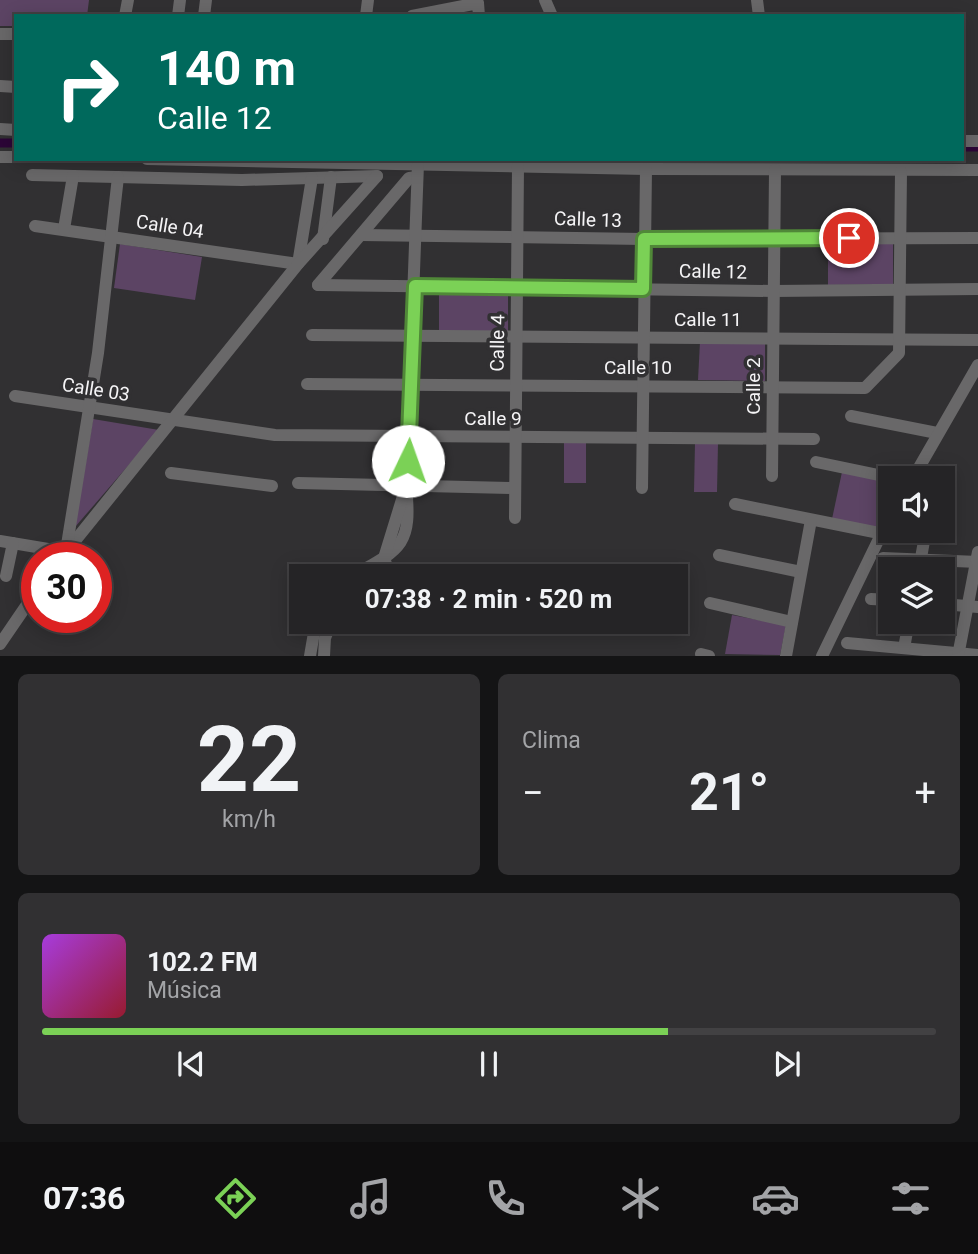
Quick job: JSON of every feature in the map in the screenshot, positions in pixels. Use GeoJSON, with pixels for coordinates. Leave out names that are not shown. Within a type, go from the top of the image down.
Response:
{"type":"FeatureCollection","features":[{"type":"Feature","properties":{"kind":"street"},"geometry":{"type":"LineString","coordinates":[[422,14],[478,3],[479,14]]}},
{"type":"Feature","properties":{"kind":"street"},"geometry":{"type":"LineString","coordinates":[[193,161],[417,171],[518,166],[901,172],[978,170]]}},
{"type":"Feature","properties":{"kind":"street","name":"Calle 4"},"geometry":{"type":"LineString","coordinates":[[515,518],[518,166]]}},
{"type":"Feature","properties":{"kind":"street"},"geometry":{"type":"LineString","coordinates":[[642,488],[646,169]]}},
{"type":"Feature","properties":{"kind":"street","name":"Calle 2"},"geometry":{"type":"LineString","coordinates":[[772,476],[775,170]]}},
{"type":"Feature","properties":{"kind":"street"},"geometry":{"type":"LineString","coordinates":[[361,235],[417,171]]}},
{"type":"Feature","properties":{"kind":"street"},"geometry":{"type":"LineString","coordinates":[[386,564],[384,558],[406,486],[417,171]]}},
{"type":"Feature","properties":{"kind":"street"},"geometry":{"type":"LineString","coordinates":[[899,339],[901,172]]}},
{"type":"Feature","properties":{"kind":"street"},"geometry":{"type":"LineString","coordinates":[[32,175],[312,178],[377,176],[298,264],[74,542]]}},
{"type":"Feature","properties":{"kind":"street"},"geometry":{"type":"LineString","coordinates":[[64,229],[73,176]]}},
{"type":"Feature","properties":{"kind":"street"},"geometry":{"type":"LineString","coordinates":[[66,542],[90,407],[118,177]]}},
{"type":"Feature","properties":{"kind":"street"},"geometry":{"type":"LineString","coordinates":[[323,239],[331,177]]}},
{"type":"Feature","properties":{"kind":"street"},"geometry":{"type":"LineString","coordinates":[[298,264],[312,178]]}},
{"type":"Feature","properties":{"kind":"street","name":"Calle 04"},"geometry":{"type":"LineString","coordinates":[[35,226],[298,264]]}},
{"type":"Feature","properties":{"kind":"street","name":"Calle 13"},"geometry":{"type":"LineString","coordinates":[[361,235],[644,239],[978,238]]}},
{"type":"Feature","properties":{"kind":"street","name":"Calle 12"},"geometry":{"type":"LineString","coordinates":[[361,235],[318,285],[773,291],[978,289]]}},
{"type":"Feature","properties":{"kind":"street","name":"Calle 11"},"geometry":{"type":"LineString","coordinates":[[312,335],[978,340]]}},
{"type":"Feature","properties":{"kind":"street","name":"Calle 10"},"geometry":{"type":"LineString","coordinates":[[307,384],[864,388],[899,353],[899,339]]}},
{"type":"Feature","properties":{"kind":"street"},"geometry":{"type":"LineString","coordinates":[[919,466],[978,365]]}},
{"type":"Feature","properties":{"kind":"street","name":"Calle 03"},"geometry":{"type":"LineString","coordinates":[[15,396],[172,421]]}},
{"type":"Feature","properties":{"kind":"street"},"geometry":{"type":"LineString","coordinates":[[851,416],[937,433]]}},
{"type":"Feature","properties":{"kind":"street","name":"Calle 9"},"geometry":{"type":"LineString","coordinates":[[172,421],[275,435],[814,439]]}},
{"type":"Feature","properties":{"kind":"street"},"geometry":{"type":"LineString","coordinates":[[816,462],[878,475]]}},
{"type":"Feature","properties":{"kind":"street"},"geometry":{"type":"LineString","coordinates":[[171,473],[272,486]]}},
{"type":"Feature","properties":{"kind":"street"},"geometry":{"type":"LineString","coordinates":[[298,482],[515,488]]}},
{"type":"Feature","properties":{"kind":"street"},"geometry":{"type":"LineString","coordinates":[[735,504],[878,533]]}},
{"type":"Feature","properties":{"kind":"street"},"geometry":{"type":"LineString","coordinates":[[786,656],[811,520]]}},
{"type":"Feature","properties":{"kind":"street"},"geometry":{"type":"LineString","coordinates":[[822,656],[878,535]]}},
{"type":"Feature","properties":{"kind":"street"},"geometry":{"type":"LineString","coordinates":[[6,542],[6,576]]}},
{"type":"Feature","properties":{"kind":"street"},"geometry":{"type":"LineString","coordinates":[[719,555],[801,572]]}},
{"type":"Feature","properties":{"kind":"street"},"geometry":{"type":"LineString","coordinates":[[373,564],[384,558]]}},
{"type":"Feature","properties":{"kind":"street"},"geometry":{"type":"LineString","coordinates":[[955,561],[977,559],[973,606],[959,654]]}},
{"type":"Feature","properties":{"kind":"street"},"geometry":{"type":"LineString","coordinates":[[871,598],[878,599]]}},
{"type":"Feature","properties":{"kind":"street"},"geometry":{"type":"LineString","coordinates":[[710,603],[792,622]]}},
{"type":"Feature","properties":{"kind":"street"},"geometry":{"type":"LineString","coordinates":[[955,605],[973,606]]}},
{"type":"Feature","properties":{"kind":"street"},"geometry":{"type":"LineString","coordinates":[[0,643],[21,613]]}},
{"type":"Feature","properties":{"kind":"street"},"geometry":{"type":"LineString","coordinates":[[310,656],[314,634]]}},
{"type":"Feature","properties":{"kind":"street"},"geometry":{"type":"LineString","coordinates":[[324,656],[329,634]]}},
{"type":"Feature","properties":{"kind":"street"},"geometry":{"type":"LineString","coordinates":[[904,648],[907,634]]}},
{"type":"Feature","properties":{"kind":"street"},"geometry":{"type":"LineString","coordinates":[[847,643],[978,655]]}},
{"type":"Feature","properties":{"kind":"shaded area"},"geometry":{"type":"Polygon","coordinates":[[[0,0],[89,0],[87,14],[14,14],[14,26],[0,26],[0,0]]]}},
{"type":"Feature","properties":{"kind":"shaded area"},"geometry":{"type":"Polygon","coordinates":[[[893,242],[893,284],[828,285],[828,244],[893,242]]]}},
{"type":"Feature","properties":{"kind":"shaded area"},"geometry":{"type":"Polygon","coordinates":[[[120,244],[202,257],[195,300],[114,288],[120,244]]]}},
{"type":"Feature","properties":{"kind":"shaded area"},"geometry":{"type":"Polygon","coordinates":[[[439,290],[508,290],[508,331],[439,332],[439,290]]]}},
{"type":"Feature","properties":{"kind":"shaded area"},"geometry":{"type":"Polygon","coordinates":[[[700,342],[765,343],[765,381],[698,380],[700,342]]]}},
{"type":"Feature","properties":{"kind":"shaded area"},"geometry":{"type":"Polygon","coordinates":[[[93,419],[159,430],[75,527],[93,419]]]}},
{"type":"Feature","properties":{"kind":"shaded area"},"geometry":{"type":"Polygon","coordinates":[[[586,441],[586,483],[564,483],[564,442],[586,441]]]}},
{"type":"Feature","properties":{"kind":"shaded area"},"geometry":{"type":"Polygon","coordinates":[[[695,443],[718,443],[717,492],[694,492],[695,443]]]}},
{"type":"Feature","properties":{"kind":"shaded area"},"geometry":{"type":"Polygon","coordinates":[[[842,472],[878,479],[877,527],[832,519],[842,472]]]}},
{"type":"Feature","properties":{"kind":"shaded area"},"geometry":{"type":"Polygon","coordinates":[[[732,615],[786,625],[780,655],[725,654],[732,615]]]}},
{"type":"Feature","properties":{"kind":"waterway"},"geometry":{"type":"LineString","coordinates":[[0,143],[14,143]]}},
{"type":"Feature","properties":{"kind":"waterway"},"geometry":{"type":"LineString","coordinates":[[964,147],[978,147]]}},
{"type":"Feature","properties":{"kind":"route"},"geometry":{"type":"LineString","coordinates":[[408,461],[415,286],[643,289],[644,239],[849,238]]}}]}
